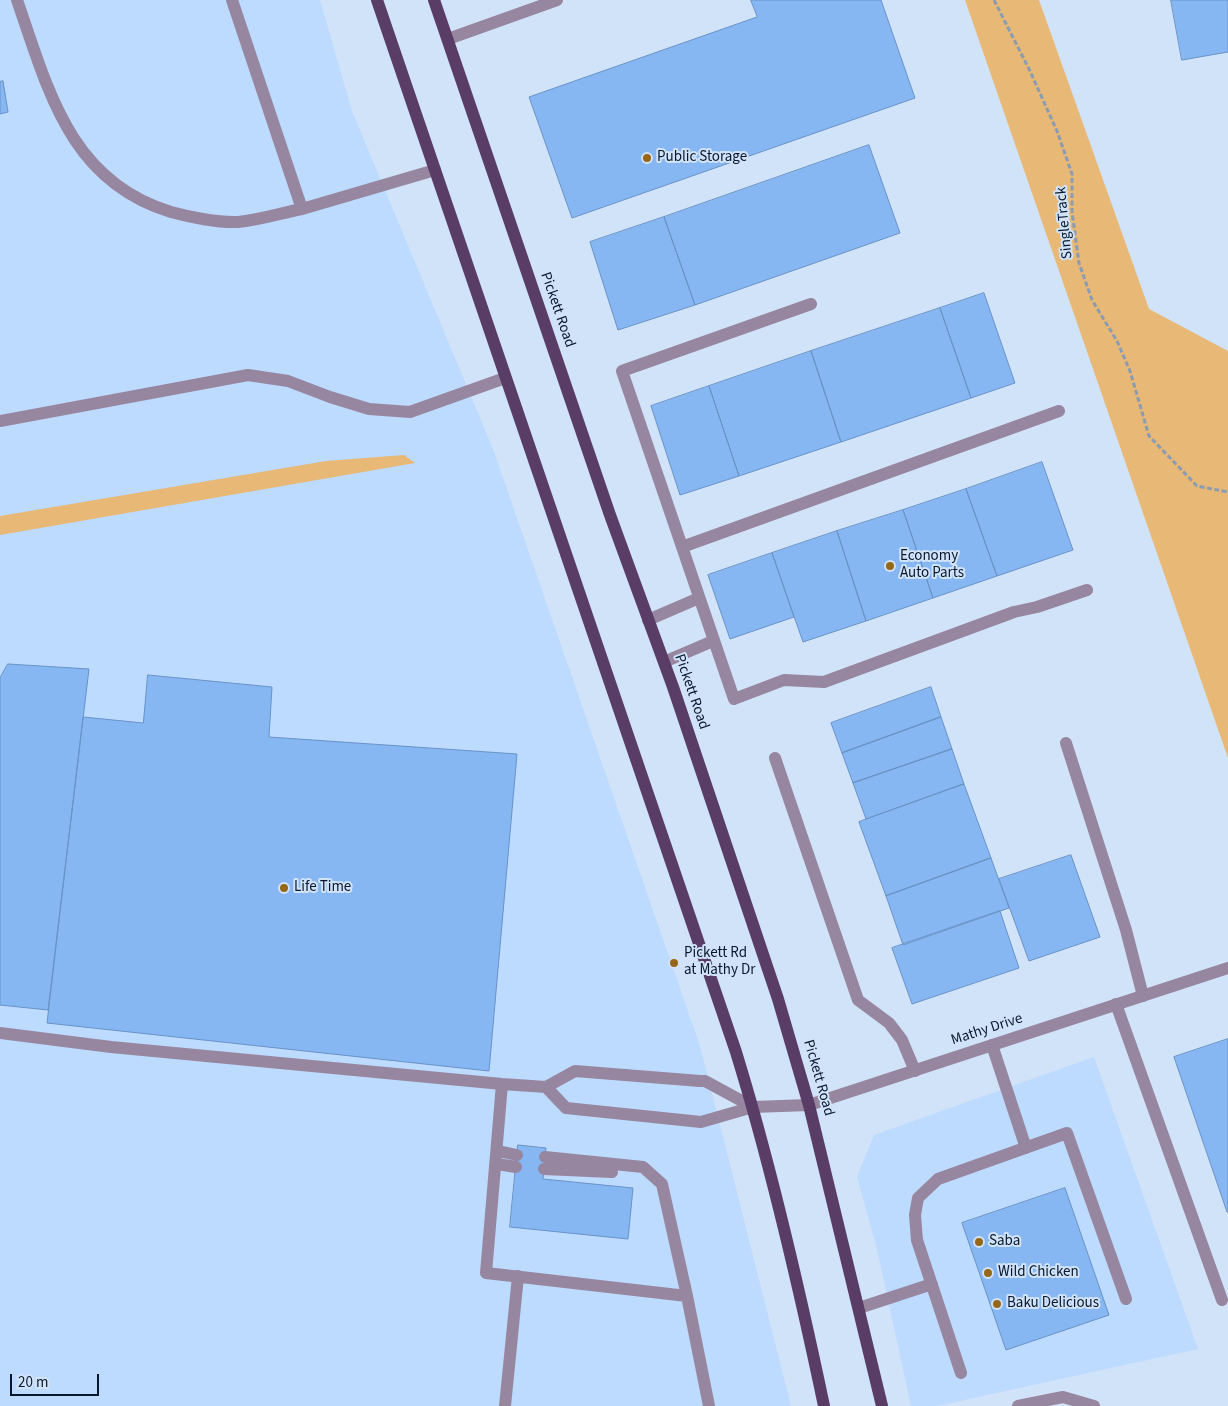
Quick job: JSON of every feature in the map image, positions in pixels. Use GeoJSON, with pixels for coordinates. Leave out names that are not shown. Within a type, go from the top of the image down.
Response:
{"type":"FeatureCollection","features":[{"type":"Feature","properties":{"kind":"main road"},"geometry":{"type":"LineString","coordinates":[[377,0],[736,1052],[753,1107],[801,1296],[824,1406]]}},
{"type":"Feature","properties":{"kind":"main road","name":"Pickett Road"},"geometry":{"type":"LineString","coordinates":[[434,0],[610,516],[664,662],[778,999],[809,1105],[882,1406]]}},
{"type":"Feature","properties":{"kind":"street"},"geometry":{"type":"LineString","coordinates":[[17,0],[45,81],[65,125],[79,148],[113,184],[156,207],[189,217],[237,222],[302,210],[434,170]]}},
{"type":"Feature","properties":{"kind":"street"},"geometry":{"type":"LineString","coordinates":[[232,0],[302,210]]}},
{"type":"Feature","properties":{"kind":"street"},"geometry":{"type":"LineString","coordinates":[[448,39],[557,0]]}},
{"type":"Feature","properties":{"kind":"street"},"geometry":{"type":"LineString","coordinates":[[811,304],[622,371],[734,699],[784,680],[824,682],[1014,612],[1037,607],[1087,590]]}},
{"type":"Feature","properties":{"kind":"street"},"geometry":{"type":"LineString","coordinates":[[0,420],[248,375],[288,381],[369,409],[410,412],[505,378]]}},
{"type":"Feature","properties":{"kind":"street"},"geometry":{"type":"LineString","coordinates":[[682,547],[1059,411]]}},
{"type":"Feature","properties":{"kind":"street"},"geometry":{"type":"LineString","coordinates":[[648,620],[699,598]]}},
{"type":"Feature","properties":{"kind":"street"},"geometry":{"type":"LineString","coordinates":[[664,662],[713,641]]}},
{"type":"Feature","properties":{"kind":"street"},"geometry":{"type":"LineString","coordinates":[[1066,743],[1126,930],[1143,996]]}},
{"type":"Feature","properties":{"kind":"street"},"geometry":{"type":"LineString","coordinates":[[775,758],[858,1000],[889,1023],[902,1040],[915,1071]]}},
{"type":"Feature","properties":{"kind":"street","name":"Mathy Drive"},"geometry":{"type":"LineString","coordinates":[[546,1087],[566,1108],[701,1122],[753,1107],[809,1105],[1228,968]]}},
{"type":"Feature","properties":{"kind":"street"},"geometry":{"type":"LineString","coordinates":[[1116,1004],[1222,1300]]}},
{"type":"Feature","properties":{"kind":"street"},"geometry":{"type":"LineString","coordinates":[[0,1033],[121,1048],[502,1084],[546,1087],[575,1071],[700,1081],[753,1107]]}},
{"type":"Feature","properties":{"kind":"street"},"geometry":{"type":"LineString","coordinates":[[992,1045],[1026,1148]]}},
{"type":"Feature","properties":{"kind":"street"},"geometry":{"type":"LineString","coordinates":[[502,1084],[486,1273],[687,1296]]}},
{"type":"Feature","properties":{"kind":"street"},"geometry":{"type":"LineString","coordinates":[[961,1373],[917,1240],[915,1215],[918,1198],[938,1179],[1068,1133],[1126,1299]]}},
{"type":"Feature","properties":{"kind":"street"},"geometry":{"type":"LineString","coordinates":[[497,1157],[517,1161]]}},
{"type":"Feature","properties":{"kind":"street"},"geometry":{"type":"LineString","coordinates":[[545,1163],[643,1167],[662,1184],[709,1406]]}},
{"type":"Feature","properties":{"kind":"street"},"geometry":{"type":"LineString","coordinates":[[506,1406],[518,1276]]}},
{"type":"Feature","properties":{"kind":"street"},"geometry":{"type":"LineString","coordinates":[[859,1308],[932,1284]]}},
{"type":"Feature","properties":{"kind":"street"},"geometry":{"type":"LineString","coordinates":[[1018,1406],[1063,1397],[1094,1406]]}},
{"type":"Feature","properties":{"kind":"path","name":"SingleTrack"},"geometry":{"type":"LineString","coordinates":[[994,0],[1029,69],[1057,131],[1072,174],[1072,212],[1079,264],[1092,300],[1117,341],[1130,371],[1149,436],[1197,486],[1228,492]]}},
{"type":"Feature","properties":{"kind":"shaded area"},"geometry":{"type":"Polygon","coordinates":[[[0,0],[320,0],[352,111],[493,449],[700,1046],[791,1406],[0,1406],[0,0]]]}},
{"type":"Feature","properties":{"kind":"shaded area"},"geometry":{"type":"Polygon","coordinates":[[[965,0],[1039,0],[1149,309],[1228,351],[1228,758],[965,0]]]}},
{"type":"Feature","properties":{"kind":"shaded area"},"geometry":{"type":"Polygon","coordinates":[[[404,455],[415,463],[0,535],[0,516],[326,461],[404,455]]]}},
{"type":"Feature","properties":{"kind":"shaded area"},"geometry":{"type":"Polygon","coordinates":[[[1094,1057],[1198,1349],[937,1406],[911,1406],[877,1249],[857,1177],[874,1135],[1094,1057]]]}},
{"type":"Feature","properties":{"kind":"building","name":"Public Storage"},"geometry":{"type":"Polygon","coordinates":[[[751,0],[881,0],[915,98],[572,218],[529,97],[757,17],[751,0]]]}},
{"type":"Feature","properties":{"kind":"building"},"geometry":{"type":"Polygon","coordinates":[[[1171,0],[1228,0],[1228,52],[1182,60],[1171,0]]]}},
{"type":"Feature","properties":{"kind":"building"},"geometry":{"type":"Polygon","coordinates":[[[3,81],[8,112],[0,114],[0,82],[3,81]]]}},
{"type":"Feature","properties":{"kind":"building"},"geometry":{"type":"Polygon","coordinates":[[[869,145],[900,233],[695,305],[664,217],[869,145]]]}},
{"type":"Feature","properties":{"kind":"building"},"geometry":{"type":"Polygon","coordinates":[[[664,217],[695,305],[618,330],[590,242],[664,217]]]}},
{"type":"Feature","properties":{"kind":"building"},"geometry":{"type":"Polygon","coordinates":[[[984,293],[1015,383],[971,398],[940,308],[984,293]]]}},
{"type":"Feature","properties":{"kind":"building"},"geometry":{"type":"Polygon","coordinates":[[[940,308],[971,398],[841,442],[811,351],[940,308]]]}},
{"type":"Feature","properties":{"kind":"building"},"geometry":{"type":"Polygon","coordinates":[[[811,351],[841,442],[739,476],[709,386],[811,351]]]}},
{"type":"Feature","properties":{"kind":"building"},"geometry":{"type":"Polygon","coordinates":[[[709,386],[739,476],[680,495],[651,406],[709,386]]]}},
{"type":"Feature","properties":{"kind":"building"},"geometry":{"type":"Polygon","coordinates":[[[1042,462],[1073,550],[997,576],[966,489],[1042,462]]]}},
{"type":"Feature","properties":{"kind":"building"},"geometry":{"type":"Polygon","coordinates":[[[966,489],[997,576],[933,598],[903,510],[966,489]]]}},
{"type":"Feature","properties":{"kind":"building"},"geometry":{"type":"Polygon","coordinates":[[[903,510],[933,598],[866,621],[837,531],[903,510]]]}},
{"type":"Feature","properties":{"kind":"building"},"geometry":{"type":"Polygon","coordinates":[[[837,531],[866,621],[803,642],[772,553],[837,531]]]}},
{"type":"Feature","properties":{"kind":"building"},"geometry":{"type":"Polygon","coordinates":[[[772,553],[794,617],[730,639],[708,575],[772,553]]]}},
{"type":"Feature","properties":{"kind":"building"},"geometry":{"type":"Polygon","coordinates":[[[8,664],[89,669],[48,1010],[0,1005],[0,678],[8,664]]]}},
{"type":"Feature","properties":{"kind":"building","name":"Life Time"},"geometry":{"type":"Polygon","coordinates":[[[148,675],[272,687],[269,737],[517,754],[489,1071],[47,1023],[83,717],[143,723],[148,675]]]}},
{"type":"Feature","properties":{"kind":"building"},"geometry":{"type":"Polygon","coordinates":[[[931,687],[941,717],[842,753],[831,723],[931,687]]]}},
{"type":"Feature","properties":{"kind":"building"},"geometry":{"type":"Polygon","coordinates":[[[941,717],[952,749],[853,783],[842,753],[941,717]]]}},
{"type":"Feature","properties":{"kind":"building"},"geometry":{"type":"Polygon","coordinates":[[[952,749],[964,784],[866,819],[853,783],[952,749]]]}},
{"type":"Feature","properties":{"kind":"building"},"geometry":{"type":"Polygon","coordinates":[[[964,784],[991,858],[886,896],[859,822],[964,784]]]}},
{"type":"Feature","properties":{"kind":"building"},"geometry":{"type":"Polygon","coordinates":[[[1071,855],[1100,937],[1029,961],[999,879],[1071,855]]]}},
{"type":"Feature","properties":{"kind":"building"},"geometry":{"type":"Polygon","coordinates":[[[991,858],[1009,908],[903,945],[886,896],[991,858]]]}},
{"type":"Feature","properties":{"kind":"building"},"geometry":{"type":"Polygon","coordinates":[[[1000,911],[1019,968],[912,1004],[892,948],[1000,911]]]}},
{"type":"Feature","properties":{"kind":"building"},"geometry":{"type":"Polygon","coordinates":[[[1228,1039],[1228,1212],[1227,1212],[1174,1057],[1228,1039]]]}},
{"type":"Feature","properties":{"kind":"building"},"geometry":{"type":"Polygon","coordinates":[[[518,1145],[546,1148],[543,1179],[633,1188],[628,1239],[510,1227],[518,1145]]]}},
{"type":"Feature","properties":{"kind":"building"},"geometry":{"type":"Polygon","coordinates":[[[1065,1188],[1109,1315],[1006,1350],[962,1223],[1065,1188]]]}},
{"type":"Feature","properties":{"kind":"place","name":"Public Storage"},"geometry":{"type":"Point","coordinates":[647,158]}},
{"type":"Feature","properties":{"kind":"place","name":"Economy Auto Parts"},"geometry":{"type":"Point","coordinates":[890,566]}},
{"type":"Feature","properties":{"kind":"place","name":"Life Time"},"geometry":{"type":"Point","coordinates":[284,888]}},
{"type":"Feature","properties":{"kind":"place","name":"Pickett Rd at Mathy Dr"},"geometry":{"type":"Point","coordinates":[674,963]}},
{"type":"Feature","properties":{"kind":"place","name":"Saba"},"geometry":{"type":"Point","coordinates":[979,1242]}},
{"type":"Feature","properties":{"kind":"place","name":"Wild Chicken"},"geometry":{"type":"Point","coordinates":[988,1273]}},
{"type":"Feature","properties":{"kind":"place","name":"Baku Delicious"},"geometry":{"type":"Point","coordinates":[997,1304]}}]}
